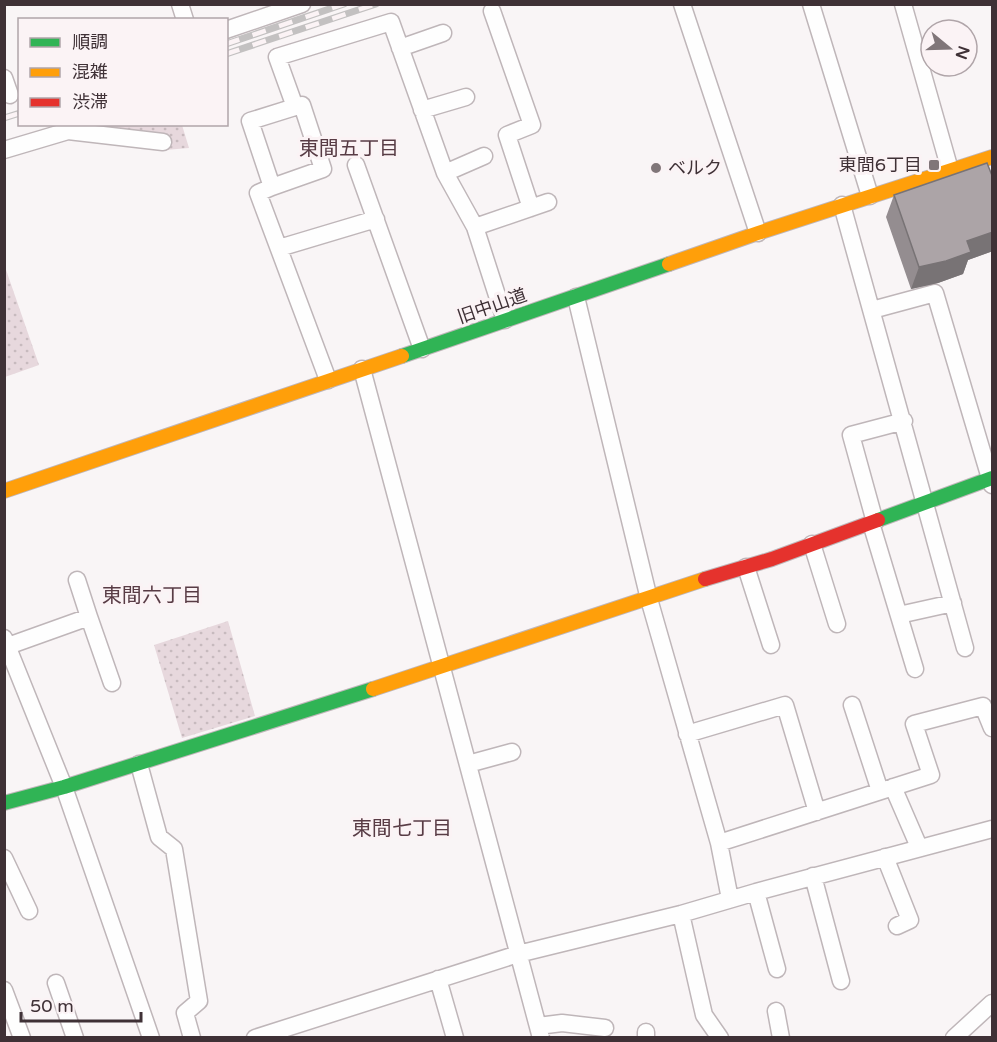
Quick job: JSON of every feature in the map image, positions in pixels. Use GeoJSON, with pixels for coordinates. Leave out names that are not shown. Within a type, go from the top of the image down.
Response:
{"type":"FeatureCollection","features":[{"type":"Feature","properties":{"kind":"main road","name":"旧中山道"},"geometry":{"type":"LineString","coordinates":[[4,491],[576,297],[758,232],[993,157]]}},
{"type":"Feature","properties":{"kind":"main road"},"geometry":{"type":"LineString","coordinates":[[4,803],[139,764],[442,667],[746,567],[992,481]]}},
{"type":"Feature","properties":{"kind":"street"},"geometry":{"type":"LineString","coordinates":[[228,29],[302,4]]}},
{"type":"Feature","properties":{"kind":"street"},"geometry":{"type":"LineString","coordinates":[[682,4],[758,232]]}},
{"type":"Feature","properties":{"kind":"street"},"geometry":{"type":"LineString","coordinates":[[811,4],[870,196]]}},
{"type":"Feature","properties":{"kind":"street"},"geometry":{"type":"LineString","coordinates":[[903,4],[950,170]]}},
{"type":"Feature","properties":{"kind":"street"},"geometry":{"type":"LineString","coordinates":[[492,11],[532,125],[507,135],[531,208]]}},
{"type":"Feature","properties":{"kind":"street"},"geometry":{"type":"LineString","coordinates":[[296,107],[277,57],[390,21],[444,172],[475,227],[505,320]]}},
{"type":"Feature","properties":{"kind":"street"},"geometry":{"type":"LineString","coordinates":[[400,48],[443,33]]}},
{"type":"Feature","properties":{"kind":"street"},"geometry":{"type":"LineString","coordinates":[[4,78],[11,94]]}},
{"type":"Feature","properties":{"kind":"street"},"geometry":{"type":"LineString","coordinates":[[422,110],[466,97]]}},
{"type":"Feature","properties":{"kind":"street"},"geometry":{"type":"LineString","coordinates":[[272,187],[250,122],[302,105],[323,169],[258,193],[328,380]]}},
{"type":"Feature","properties":{"kind":"street"},"geometry":{"type":"LineString","coordinates":[[4,150],[82,126]]}},
{"type":"Feature","properties":{"kind":"street"},"geometry":{"type":"LineString","coordinates":[[68,131],[163,142]]}},
{"type":"Feature","properties":{"kind":"street"},"geometry":{"type":"LineString","coordinates":[[444,172],[484,156]]}},
{"type":"Feature","properties":{"kind":"street"},"geometry":{"type":"LineString","coordinates":[[356,165],[423,349]]}},
{"type":"Feature","properties":{"kind":"street"},"geometry":{"type":"LineString","coordinates":[[475,227],[548,202]]}},
{"type":"Feature","properties":{"kind":"street"},"geometry":{"type":"LineString","coordinates":[[842,206],[904,421],[965,648]]}},
{"type":"Feature","properties":{"kind":"street"},"geometry":{"type":"LineString","coordinates":[[279,248],[376,219]]}},
{"type":"Feature","properties":{"kind":"street"},"geometry":{"type":"LineString","coordinates":[[872,310],[935,292],[992,481]]}},
{"type":"Feature","properties":{"kind":"street"},"geometry":{"type":"LineString","coordinates":[[576,297],[649,599],[719,843],[730,899]]}},
{"type":"Feature","properties":{"kind":"street"},"geometry":{"type":"LineString","coordinates":[[362,369],[540,1032],[562,1023],[605,1028]]}},
{"type":"Feature","properties":{"kind":"street"},"geometry":{"type":"LineString","coordinates":[[904,421],[851,435],[873,523],[915,669]]}},
{"type":"Feature","properties":{"kind":"street"},"geometry":{"type":"LineString","coordinates":[[813,544],[837,624]]}},
{"type":"Feature","properties":{"kind":"street"},"geometry":{"type":"LineString","coordinates":[[746,567],[771,645]]}},
{"type":"Feature","properties":{"kind":"street"},"geometry":{"type":"LineString","coordinates":[[77,580],[112,683]]}},
{"type":"Feature","properties":{"kind":"street"},"geometry":{"type":"LineString","coordinates":[[899,615],[953,603]]}},
{"type":"Feature","properties":{"kind":"street"},"geometry":{"type":"LineString","coordinates":[[89,617],[6,642],[64,787],[151,1038]]}},
{"type":"Feature","properties":{"kind":"street"},"geometry":{"type":"LineString","coordinates":[[687,734],[785,705],[817,812]]}},
{"type":"Feature","properties":{"kind":"street"},"geometry":{"type":"LineString","coordinates":[[852,705],[886,789],[919,848]]}},
{"type":"Feature","properties":{"kind":"street"},"geometry":{"type":"LineString","coordinates":[[719,843],[931,775],[914,724],[983,706],[993,728]]}},
{"type":"Feature","properties":{"kind":"street"},"geometry":{"type":"LineString","coordinates":[[468,764],[512,753]]}},
{"type":"Feature","properties":{"kind":"street"},"geometry":{"type":"LineString","coordinates":[[139,764],[159,837],[174,849],[199,1001],[185,1013],[192,1038]]}},
{"type":"Feature","properties":{"kind":"street"},"geometry":{"type":"LineString","coordinates":[[255,1038],[518,954],[681,914],[813,876],[993,829]]}},
{"type":"Feature","properties":{"kind":"street"},"geometry":{"type":"LineString","coordinates":[[885,857],[910,920],[897,926]]}},
{"type":"Feature","properties":{"kind":"street"},"geometry":{"type":"LineString","coordinates":[[4,858],[29,911]]}},
{"type":"Feature","properties":{"kind":"street"},"geometry":{"type":"LineString","coordinates":[[813,876],[841,981]]}},
{"type":"Feature","properties":{"kind":"street"},"geometry":{"type":"LineString","coordinates":[[756,892],[777,969]]}},
{"type":"Feature","properties":{"kind":"street"},"geometry":{"type":"LineString","coordinates":[[681,914],[704,1015],[720,1038]]}},
{"type":"Feature","properties":{"kind":"street"},"geometry":{"type":"LineString","coordinates":[[438,979],[455,1038]]}},
{"type":"Feature","properties":{"kind":"street"},"geometry":{"type":"LineString","coordinates":[[56,983],[75,1038]]}},
{"type":"Feature","properties":{"kind":"street"},"geometry":{"type":"LineString","coordinates":[[4,990],[22,1038]]}},
{"type":"Feature","properties":{"kind":"street"},"geometry":{"type":"LineString","coordinates":[[954,1038],[993,1003]]}},
{"type":"Feature","properties":{"kind":"street"},"geometry":{"type":"LineString","coordinates":[[776,1011],[781,1038]]}},
{"type":"Feature","properties":{"kind":"shaded area"},"geometry":{"type":"Polygon","coordinates":[[[182,126],[189,148],[165,150],[167,137],[89,127],[182,126]]]}},
{"type":"Feature","properties":{"kind":"shaded area"},"geometry":{"type":"Polygon","coordinates":[[[4,264],[39,365],[5,377],[4,377],[4,264]]]}},
{"type":"Feature","properties":{"kind":"shaded area"},"geometry":{"type":"Polygon","coordinates":[[[228,621],[255,716],[182,738],[154,645],[228,621]]]}},
{"type":"Feature","properties":{"kind":"building"},"geometry":{"type":"Polygon","coordinates":[[[987,163],[993,178],[993,232],[967,241],[971,252],[919,267],[894,195],[987,163]]]}},
{"type":"Feature","properties":{"kind":"railway"},"geometry":{"type":"LineString","coordinates":[[228,43],[344,4]]}},
{"type":"Feature","properties":{"kind":"railway"},"geometry":{"type":"LineString","coordinates":[[228,53],[376,4]]}},
{"type":"Feature","properties":{"kind":"railway"},"geometry":{"type":"LineString","coordinates":[[4,118],[18,114]]}},
{"type":"Feature","properties":{"kind":"traffic: fast"},"geometry":{"type":"LineString","coordinates":[[402,356],[669,264]]}},
{"type":"Feature","properties":{"kind":"traffic: fast"},"geometry":{"type":"LineString","coordinates":[[878,520],[992,478]]}},
{"type":"Feature","properties":{"kind":"traffic: fast"},"geometry":{"type":"LineString","coordinates":[[4,803],[64,787],[373,689]]}},
{"type":"Feature","properties":{"kind":"traffic: slow"},"geometry":{"type":"LineString","coordinates":[[669,264],[992,157]]}},
{"type":"Feature","properties":{"kind":"traffic: slow"},"geometry":{"type":"LineString","coordinates":[[4,491],[402,356]]}},
{"type":"Feature","properties":{"kind":"traffic: slow"},"geometry":{"type":"LineString","coordinates":[[373,689],[705,579]]}},
{"type":"Feature","properties":{"kind":"traffic: jam"},"geometry":{"type":"LineString","coordinates":[[705,579],[772,559],[878,520]]}},
{"type":"Feature","properties":{"kind":"place","name":"東間6丁目"},"geometry":{"type":"Point","coordinates":[934,165]}},
{"type":"Feature","properties":{"kind":"place","name":"ベルク"},"geometry":{"type":"Point","coordinates":[656,168]}},
{"type":"Feature","properties":{"kind":"district","name":"東間五丁目"},"geometry":{"type":"Point","coordinates":[349,149]}},
{"type":"Feature","properties":{"kind":"district","name":"東間六丁目"},"geometry":{"type":"Point","coordinates":[152,596]}},
{"type":"Feature","properties":{"kind":"district","name":"東間七丁目"},"geometry":{"type":"Point","coordinates":[402,829]}}]}
